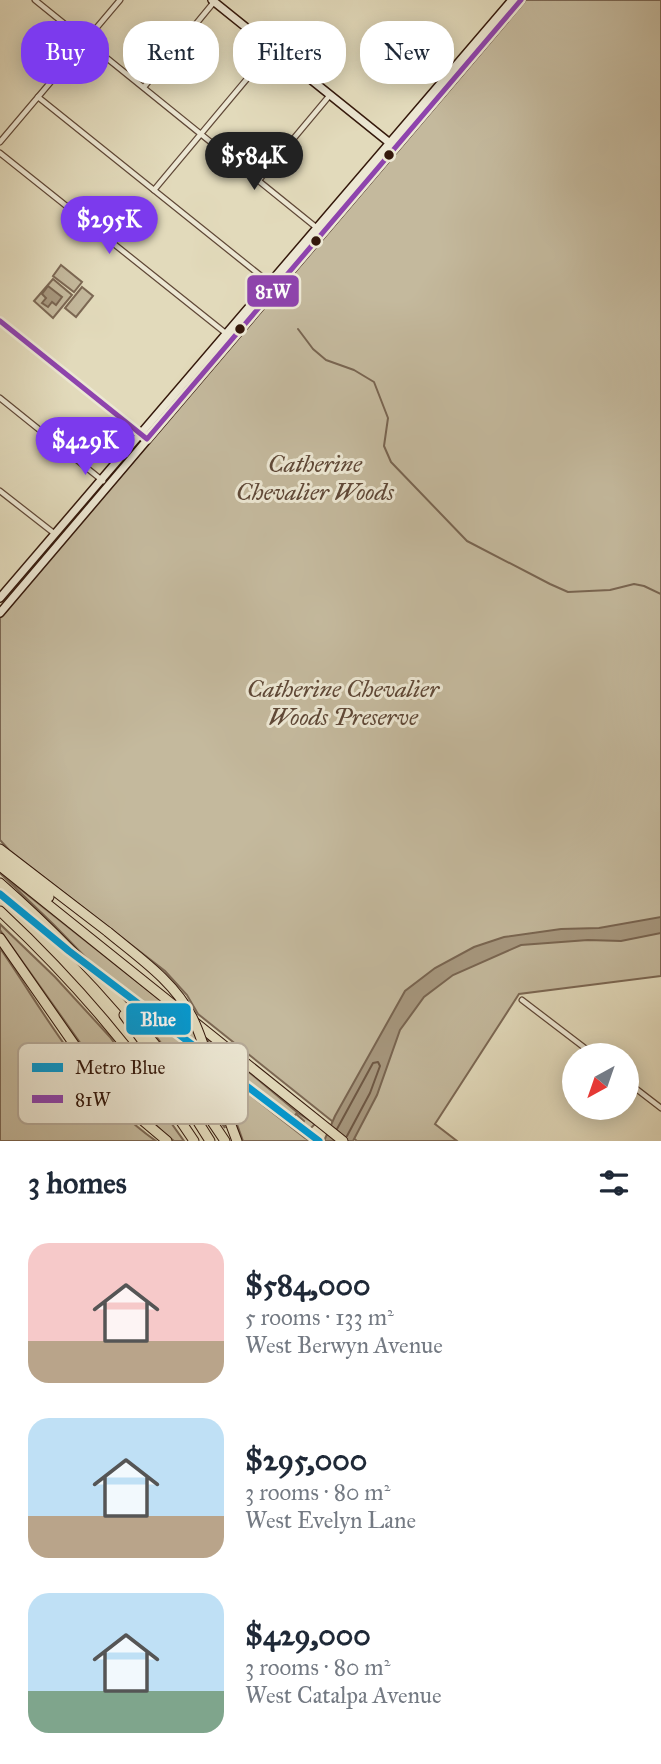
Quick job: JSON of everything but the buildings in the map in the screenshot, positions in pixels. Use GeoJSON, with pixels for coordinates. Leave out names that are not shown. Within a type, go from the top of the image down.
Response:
{"type":"FeatureCollection","features":[{"type":"Feature","properties":{"kind":"highway"},"geometry":{"type":"LineString","coordinates":[[0,849],[162,977],[183,1001],[202,1043]]}},
{"type":"Feature","properties":{"kind":"highway"},"geometry":{"type":"LineString","coordinates":[[0,857],[167,999]]}},
{"type":"Feature","properties":{"kind":"highway"},"geometry":{"type":"LineString","coordinates":[[0,866],[222,1043]]}},
{"type":"Feature","properties":{"kind":"highway"},"geometry":{"type":"LineString","coordinates":[[0,883],[89,968],[131,1014],[152,1043]]}},
{"type":"Feature","properties":{"kind":"highway"},"geometry":{"type":"LineString","coordinates":[[0,911],[93,1006],[123,1043]]}},
{"type":"Feature","properties":{"kind":"highway"},"geometry":{"type":"LineString","coordinates":[[0,918],[43,960],[60,971]]}},
{"type":"Feature","properties":{"kind":"highway"},"geometry":{"type":"LineString","coordinates":[[47,927],[126,1017],[144,1043]]}},
{"type":"Feature","properties":{"kind":"highway"},"geometry":{"type":"LineString","coordinates":[[0,938],[73,1043]]}},
{"type":"Feature","properties":{"kind":"highway"},"geometry":{"type":"LineString","coordinates":[[248,1064],[344,1141]]}},
{"type":"Feature","properties":{"kind":"highway"},"geometry":{"type":"LineString","coordinates":[[147,1124],[167,1141]]}},
{"type":"Feature","properties":{"kind":"highway"},"geometry":{"type":"LineString","coordinates":[[182,1124],[194,1141]]}},
{"type":"Feature","properties":{"kind":"highway"},"geometry":{"type":"LineString","coordinates":[[199,1124],[210,1141]]}},
{"type":"Feature","properties":{"kind":"highway"},"geometry":{"type":"LineString","coordinates":[[212,1124],[225,1141]]}},
{"type":"Feature","properties":{"kind":"highway"},"geometry":{"type":"LineString","coordinates":[[231,1124],[237,1141]]}},
{"type":"Feature","properties":{"kind":"main road"},"geometry":{"type":"LineString","coordinates":[[13,598],[2,593],[104,482],[230,336],[512,0]]}},
{"type":"Feature","properties":{"kind":"main road"},"geometry":{"type":"LineString","coordinates":[[392,145],[520,0]]}},
{"type":"Feature","properties":{"kind":"main road"},"geometry":{"type":"LineString","coordinates":[[213,1],[238,21]]}},
{"type":"Feature","properties":{"kind":"main road"},"geometry":{"type":"LineString","coordinates":[[316,84],[392,145]]}},
{"type":"Feature","properties":{"kind":"main road"},"geometry":{"type":"LineString","coordinates":[[0,613],[104,482]]}},
{"type":"Feature","properties":{"kind":"street"},"geometry":{"type":"LineString","coordinates":[[35,0],[61,21]]}},
{"type":"Feature","properties":{"kind":"street"},"geometry":{"type":"LineString","coordinates":[[102,21],[120,0]]}},
{"type":"Feature","properties":{"kind":"street"},"geometry":{"type":"LineString","coordinates":[[144,87],[213,1]]}},
{"type":"Feature","properties":{"kind":"street"},"geometry":{"type":"LineString","coordinates":[[109,60],[320,230]]}},
{"type":"Feature","properties":{"kind":"street"},"geometry":{"type":"LineString","coordinates":[[0,142],[49,84]]}},
{"type":"Feature","properties":{"kind":"street"},"geometry":{"type":"LineString","coordinates":[[154,190],[242,84]]}},
{"type":"Feature","properties":{"kind":"street"},"geometry":{"type":"LineString","coordinates":[[260,180],[330,95]]}},
{"type":"Feature","properties":{"kind":"street"},"geometry":{"type":"LineString","coordinates":[[38,97],[273,286]]}},
{"type":"Feature","properties":{"kind":"street"},"geometry":{"type":"LineString","coordinates":[[0,153],[230,336]]}},
{"type":"Feature","properties":{"kind":"street"},"geometry":{"type":"LineString","coordinates":[[0,398],[104,482]]}},
{"type":"Feature","properties":{"kind":"street"},"geometry":{"type":"LineString","coordinates":[[0,491],[55,534]]}},
{"type":"Feature","properties":{"kind":"street"},"geometry":{"type":"LineString","coordinates":[[522,1000],[578,1043]]}},
{"type":"Feature","properties":{"kind":"street"},"geometry":{"type":"LineString","coordinates":[[639,1091],[661,1108]]}},
{"type":"Feature","properties":{"kind":"green space","name":"Catherine Chevalier Woods"},"geometry":{"type":"Polygon","coordinates":[[[525,0],[661,0],[661,976],[519,994],[435,1124],[457,1141],[357,1141],[248,1054],[248,1043],[234,1043],[198,1014],[187,995],[165,971],[9,850],[0,840],[0,618],[525,0]]]}},
{"type":"Feature","properties":{"kind":"green space"},"geometry":{"type":"Polygon","coordinates":[[[61,265],[82,282],[74,292],[53,276],[61,265]]]}},
{"type":"Feature","properties":{"kind":"green space"},"geometry":{"type":"Polygon","coordinates":[[[53,279],[72,295],[53,318],[34,301],[53,279]]]}},
{"type":"Feature","properties":{"kind":"green space"},"geometry":{"type":"Polygon","coordinates":[[[82,287],[93,296],[76,317],[65,308],[82,287]]]}},
{"type":"Feature","properties":{"kind":"green space"},"geometry":{"type":"Polygon","coordinates":[[[0,873],[193,1026],[199,1043],[194,1043],[139,1003],[135,1007],[183,1043],[161,1043],[134,1007],[0,873]]]}},
{"type":"Feature","properties":{"kind":"green space"},"geometry":{"type":"Polygon","coordinates":[[[0,924],[55,977],[114,1043],[80,1043],[0,930],[0,924]]]}},
{"type":"Feature","properties":{"kind":"green space"},"geometry":{"type":"Polygon","coordinates":[[[0,948],[63,1043],[18,1043],[18,1124],[135,1124],[156,1141],[0,1141],[0,948]]]}},
{"type":"Feature","properties":{"kind":"green space"},"geometry":{"type":"Polygon","coordinates":[[[248,1071],[315,1124],[309,1130],[302,1125],[304,1121],[296,1114],[293,1118],[248,1084],[248,1071]]]}},
{"type":"Feature","properties":{"kind":"green space"},"geometry":{"type":"Polygon","coordinates":[[[248,1093],[311,1141],[243,1141],[237,1124],[248,1124],[248,1093]]]}},
{"type":"Feature","properties":{"kind":"green space"},"geometry":{"type":"Polygon","coordinates":[[[154,1124],[172,1124],[184,1141],[174,1141],[154,1124]]]}},
{"type":"Feature","properties":{"kind":"water"},"geometry":{"type":"Polygon","coordinates":[[[48,286],[62,297],[56,305],[52,302],[48,307],[42,303],[46,298],[42,294],[48,286]]]}},
{"type":"Feature","properties":{"kind":"water"},"geometry":{"type":"Polygon","coordinates":[[[661,917],[661,933],[621,941],[588,940],[521,945],[453,975],[424,997],[400,1030],[377,1095],[353,1141],[324,1141],[335,1116],[405,991],[435,968],[474,947],[504,937],[561,929],[599,928],[661,917]]]}},
{"type":"Feature","properties":{"kind":"waterway"},"geometry":{"type":"LineString","coordinates":[[298,329],[313,349],[326,360],[354,370],[374,382],[388,418],[384,446],[391,462],[467,541],[568,592],[610,590],[634,584],[661,594]]}},
{"type":"Feature","properties":{"kind":"metro line","name":"Blue"},"geometry":{"type":"LineString","coordinates":[[0,894],[69,951],[190,1043]]}},
{"type":"Feature","properties":{"kind":"metro line","name":"Blue"},"geometry":{"type":"LineString","coordinates":[[248,1087],[319,1141]]}},
{"type":"Feature","properties":{"kind":"transit line","name":"81W"},"geometry":{"type":"LineString","coordinates":[[0,321],[147,439],[521,0]]}},
{"type":"Feature","properties":{"kind":"park label","name":"Catherine Chevalier Woods Preserve"},"geometry":{"type":"Point","coordinates":[343,703]}}]}
